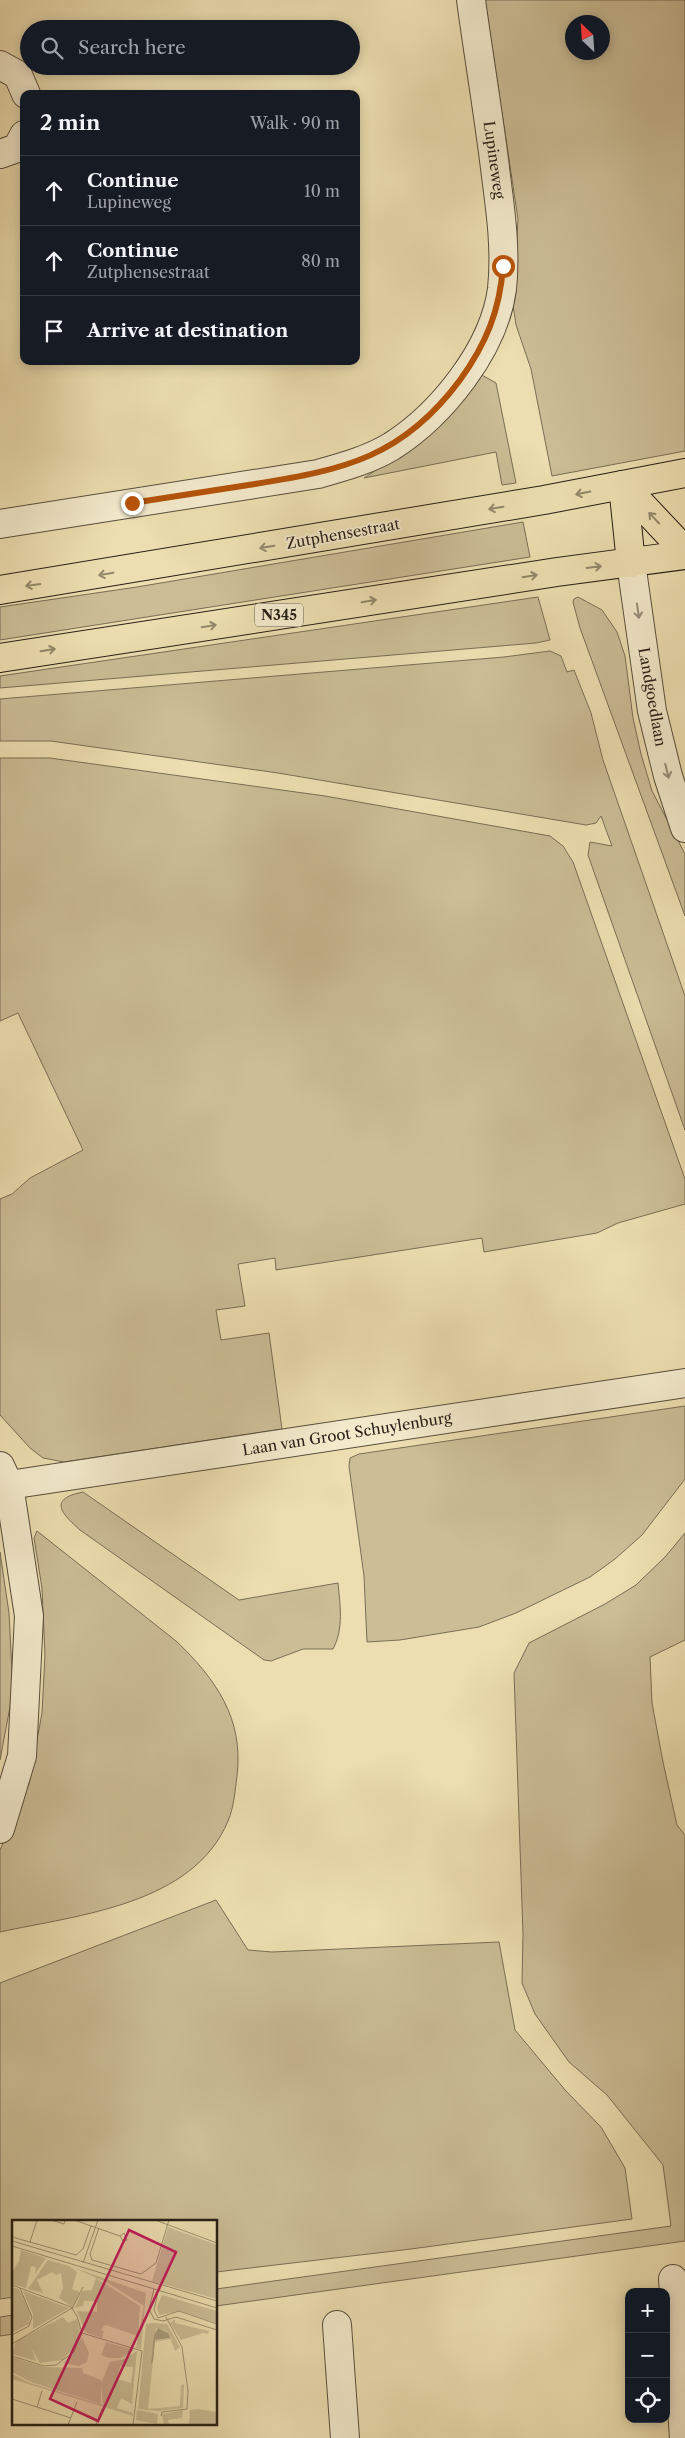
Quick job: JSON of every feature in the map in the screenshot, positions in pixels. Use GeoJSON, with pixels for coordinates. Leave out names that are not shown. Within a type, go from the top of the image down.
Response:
{"type":"FeatureCollection","features":[{"type":"Feature","properties":{"kind":"main road","name":"Zutphensestraat"},"geometry":{"type":"LineString","coordinates":[[0,590],[623,486],[685,473]]}},
{"type":"Feature","properties":{"kind":"main road"},"geometry":{"type":"LineString","coordinates":[[623,486],[685,553]]}},
{"type":"Feature","properties":{"kind":"main road"},"geometry":{"type":"LineString","coordinates":[[623,486],[631,563]]}},
{"type":"Feature","properties":{"kind":"main road","name":"N345"},"geometry":{"type":"LineString","coordinates":[[0,658],[558,572],[631,563],[685,553]]}},
{"type":"Feature","properties":{"kind":"street","name":"Lupineweg"},"geometry":{"type":"LineString","coordinates":[[0,524],[318,474],[356,463],[391,446],[421,424],[446,400],[473,362],[494,321],[502,290],[505,247],[471,0]]}},
{"type":"Feature","properties":{"kind":"street"},"geometry":{"type":"LineString","coordinates":[[0,65],[18,75],[24,90]]}},
{"type":"Feature","properties":{"kind":"street"},"geometry":{"type":"LineString","coordinates":[[0,154],[17,148],[20,142]]}},
{"type":"Feature","properties":{"kind":"street","name":"Landgoedlaan"},"geometry":{"type":"LineString","coordinates":[[631,563],[652,711],[668,776],[685,828]]}},
{"type":"Feature","properties":{"kind":"street","name":"Laan van Groot Schuylenburg"},"geometry":{"type":"LineString","coordinates":[[0,1829],[22,1756],[28,1616],[5,1476],[685,1383]]}},
{"type":"Feature","properties":{"kind":"street"},"geometry":{"type":"LineString","coordinates":[[673,2279],[684,2438]]}},
{"type":"Feature","properties":{"kind":"street"},"geometry":{"type":"LineString","coordinates":[[337,2325],[345,2438]]}},
{"type":"Feature","properties":{"kind":"shaded area"},"geometry":{"type":"Polygon","coordinates":[[[485,0],[685,0],[685,451],[552,476],[531,369],[516,325],[513,305],[518,219],[485,0]]]}},
{"type":"Feature","properties":{"kind":"shaded area"},"geometry":{"type":"Polygon","coordinates":[[[480,374],[496,383],[516,483],[502,485],[496,452],[364,478],[427,437],[457,405],[480,374]]]}},
{"type":"Feature","properties":{"kind":"shaded area"},"geometry":{"type":"Polygon","coordinates":[[[523,522],[530,557],[0,640],[0,607],[137,587],[523,522]]]}},
{"type":"Feature","properties":{"kind":"shaded area"},"geometry":{"type":"Polygon","coordinates":[[[538,597],[550,640],[536,643],[0,688],[0,676],[538,597]]]}},
{"type":"Feature","properties":{"kind":"shaded area"},"geometry":{"type":"Polygon","coordinates":[[[578,597],[602,610],[617,632],[625,656],[633,718],[652,791],[685,854],[685,916],[580,628],[573,602],[578,597]]]}},
{"type":"Feature","properties":{"kind":"shaded area"},"geometry":{"type":"Polygon","coordinates":[[[550,651],[561,656],[567,672],[574,670],[591,713],[603,760],[685,996],[685,1130],[588,855],[590,842],[612,846],[601,816],[596,823],[586,825],[278,773],[51,741],[0,741],[0,699],[504,657],[550,651]]]}},
{"type":"Feature","properties":{"kind":"shaded area"},"geometry":{"type":"Polygon","coordinates":[[[0,758],[50,758],[325,796],[550,836],[563,846],[573,862],[685,1179],[685,1204],[618,1223],[597,1233],[484,1252],[482,1238],[276,1270],[275,1258],[238,1264],[245,1306],[216,1310],[221,1340],[269,1333],[282,1429],[64,1462],[43,1458],[30,1448],[0,1415],[0,1199],[12,1194],[30,1178],[83,1150],[18,1013],[0,1021],[0,758]]]}},
{"type":"Feature","properties":{"kind":"shaded area"},"geometry":{"type":"Polygon","coordinates":[[[685,1406],[685,1479],[642,1535],[615,1559],[590,1577],[516,1613],[479,1627],[400,1640],[367,1642],[364,1576],[349,1466],[350,1458],[359,1454],[685,1406]]]}},
{"type":"Feature","properties":{"kind":"shaded area"},"geometry":{"type":"Polygon","coordinates":[[[83,1492],[239,1600],[338,1583],[340,1625],[333,1649],[303,1649],[271,1661],[264,1660],[73,1524],[63,1512],[62,1503],[65,1498],[83,1492]]]}},
{"type":"Feature","properties":{"kind":"shaded area"},"geometry":{"type":"Polygon","coordinates":[[[37,1531],[176,1641],[203,1670],[215,1685],[231,1718],[236,1736],[238,1755],[237,1776],[233,1805],[228,1821],[211,1849],[189,1871],[161,1889],[130,1902],[97,1912],[0,1932],[0,1850],[29,1784],[42,1713],[45,1655],[42,1588],[34,1538],[37,1531]]]}},
{"type":"Feature","properties":{"kind":"shaded area"},"geometry":{"type":"Polygon","coordinates":[[[685,1533],[685,1640],[650,1657],[652,1703],[663,1762],[677,1825],[685,1835],[685,2241],[218,2306],[218,2289],[671,2226],[663,2165],[607,2095],[569,2062],[535,2014],[522,1983],[523,1934],[514,1673],[529,1643],[605,1604],[636,1585],[665,1557],[685,1533]]]}},
{"type":"Feature","properties":{"kind":"shaded area"},"geometry":{"type":"Polygon","coordinates":[[[0,1552],[9,1613],[13,1691],[0,1760],[0,1552]]]}},
{"type":"Feature","properties":{"kind":"shaded area"},"geometry":{"type":"Polygon","coordinates":[[[216,1900],[248,1950],[272,1952],[499,1942],[515,2030],[566,2091],[601,2127],[625,2168],[632,2219],[411,2249],[218,2272],[218,2220],[12,2220],[12,2297],[0,2299],[0,1983],[216,1900]]]}},
{"type":"Feature","properties":{"kind":"shaded area"},"geometry":{"type":"Polygon","coordinates":[[[12,2315],[12,2334],[0,2336],[0,2317],[12,2315]]]}},
{"type":"Feature","properties":{"kind":"route"},"geometry":{"type":"LineString","coordinates":[[132,503],[318,474],[356,463],[391,446],[421,424],[446,400],[473,362],[494,321],[502,290],[503,266]]}}]}
